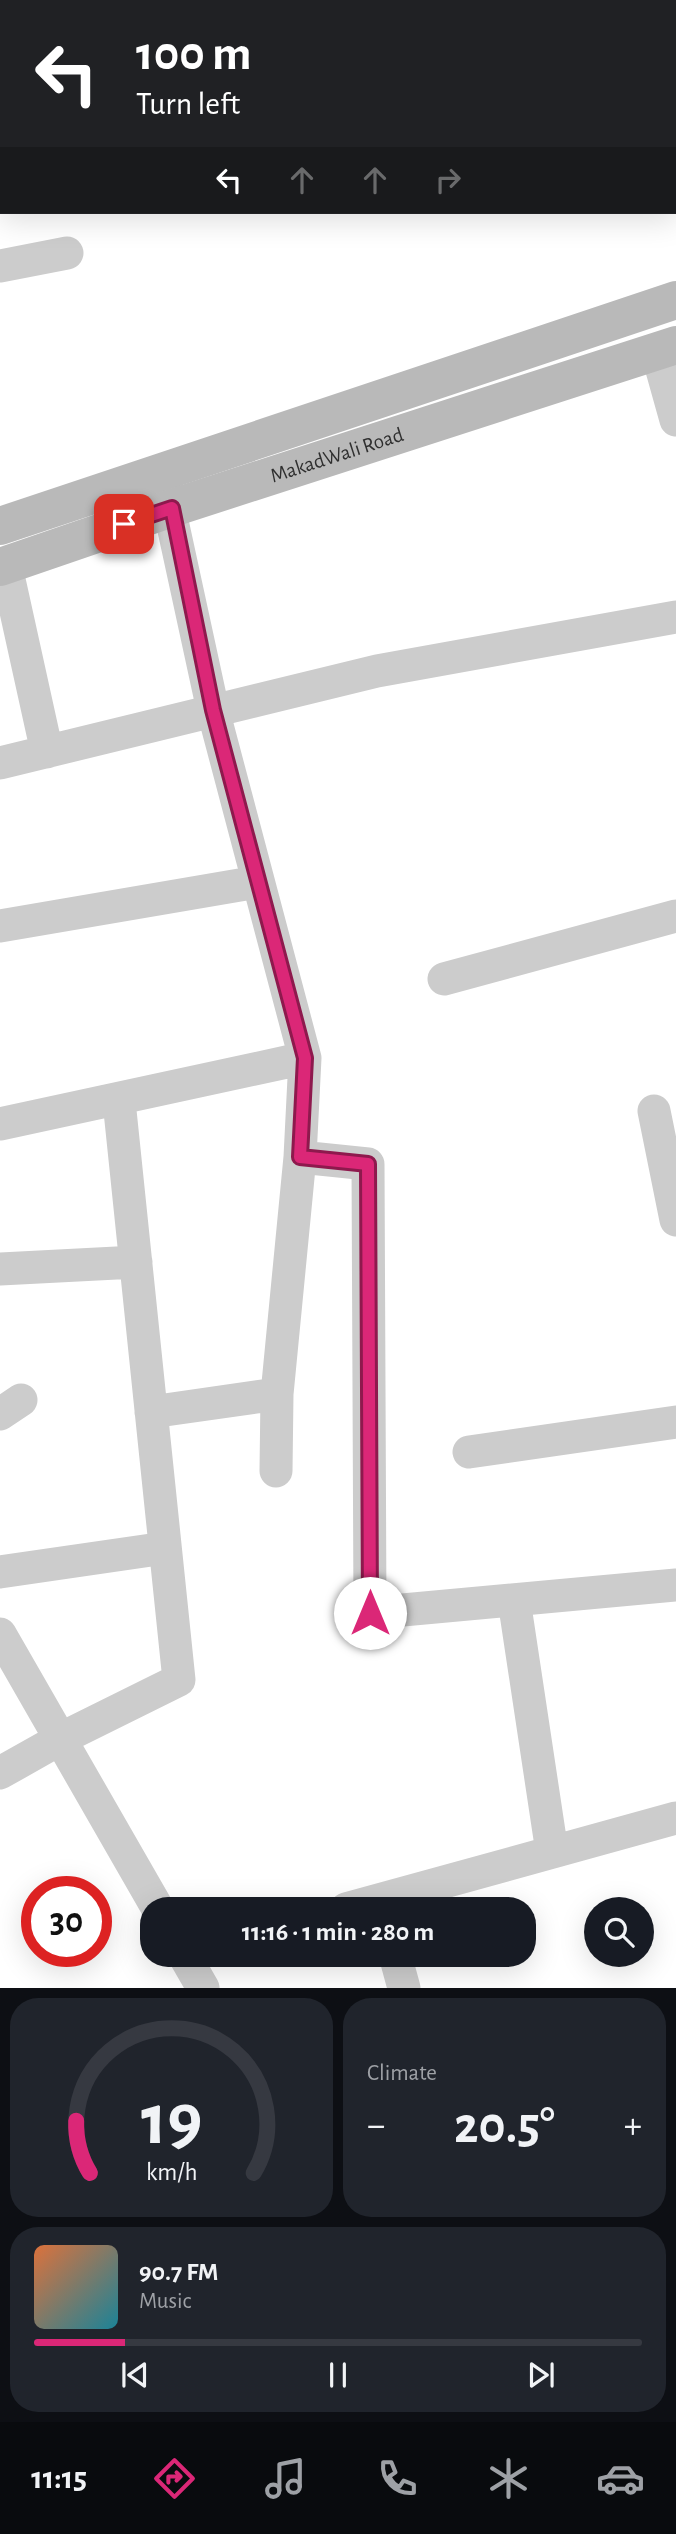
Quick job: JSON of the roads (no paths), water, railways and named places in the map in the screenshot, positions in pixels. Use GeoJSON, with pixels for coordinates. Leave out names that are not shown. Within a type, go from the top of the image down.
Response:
{"type":"FeatureCollection","features":[{"type":"Feature","properties":{"kind":"street"},"geometry":{"type":"LineString","coordinates":[[0,266],[67,253]]}},
{"type":"Feature","properties":{"kind":"street"},"geometry":{"type":"LineString","coordinates":[[0,526],[676,300]]}},
{"type":"Feature","properties":{"kind":"street"},"geometry":{"type":"LineString","coordinates":[[667,348],[676,420]]}},
{"type":"Feature","properties":{"kind":"street","name":"MakadWali Road"},"geometry":{"type":"LineString","coordinates":[[3,566],[172,508],[667,348]]}},
{"type":"Feature","properties":{"kind":"street"},"geometry":{"type":"LineString","coordinates":[[160,472],[172,508],[213,710],[305,1058],[300,1157],[277,1394],[276,1471]]}},
{"type":"Feature","properties":{"kind":"street"},"geometry":{"type":"LineString","coordinates":[[3,566],[47,752]]}},
{"type":"Feature","properties":{"kind":"street"},"geometry":{"type":"LineString","coordinates":[[0,764],[377,671],[676,617]]}},
{"type":"Feature","properties":{"kind":"street"},"geometry":{"type":"LineString","coordinates":[[0,926],[257,882]]}},
{"type":"Feature","properties":{"kind":"street"},"geometry":{"type":"LineString","coordinates":[[444,979],[676,916]]}},
{"type":"Feature","properties":{"kind":"street"},"geometry":{"type":"LineString","coordinates":[[0,1124],[119,1101],[305,1058]]}},
{"type":"Feature","properties":{"kind":"street"},"geometry":{"type":"LineString","coordinates":[[0,1773],[62,1738],[179,1680],[119,1101]]}},
{"type":"Feature","properties":{"kind":"street"},"geometry":{"type":"LineString","coordinates":[[654,1111],[676,1220]]}},
{"type":"Feature","properties":{"kind":"street"},"geometry":{"type":"LineString","coordinates":[[300,1157],[368,1164],[370,1613],[676,1585]]}},
{"type":"Feature","properties":{"kind":"street"},"geometry":{"type":"LineString","coordinates":[[0,1269],[136,1262]]}},
{"type":"Feature","properties":{"kind":"street"},"geometry":{"type":"LineString","coordinates":[[151,1412],[277,1394]]}},
{"type":"Feature","properties":{"kind":"street"},"geometry":{"type":"LineString","coordinates":[[469,1452],[676,1422]]}},
{"type":"Feature","properties":{"kind":"street"},"geometry":{"type":"LineString","coordinates":[[0,1572],[165,1548]]}},
{"type":"Feature","properties":{"kind":"street"},"geometry":{"type":"LineString","coordinates":[[514,1600],[552,1852]]}},
{"type":"Feature","properties":{"kind":"street"},"geometry":{"type":"LineString","coordinates":[[0,1634],[8,1667],[62,1738],[151,1897]]}},
{"type":"Feature","properties":{"kind":"street"},"geometry":{"type":"LineString","coordinates":[[406,1897],[552,1852],[676,1818]]}},
{"type":"Feature","properties":{"kind":"street"},"geometry":{"type":"LineString","coordinates":[[191,1967],[203,1988]]}},
{"type":"Feature","properties":{"kind":"street"},"geometry":{"type":"LineString","coordinates":[[399,1967],[404,1988]]}}]}
